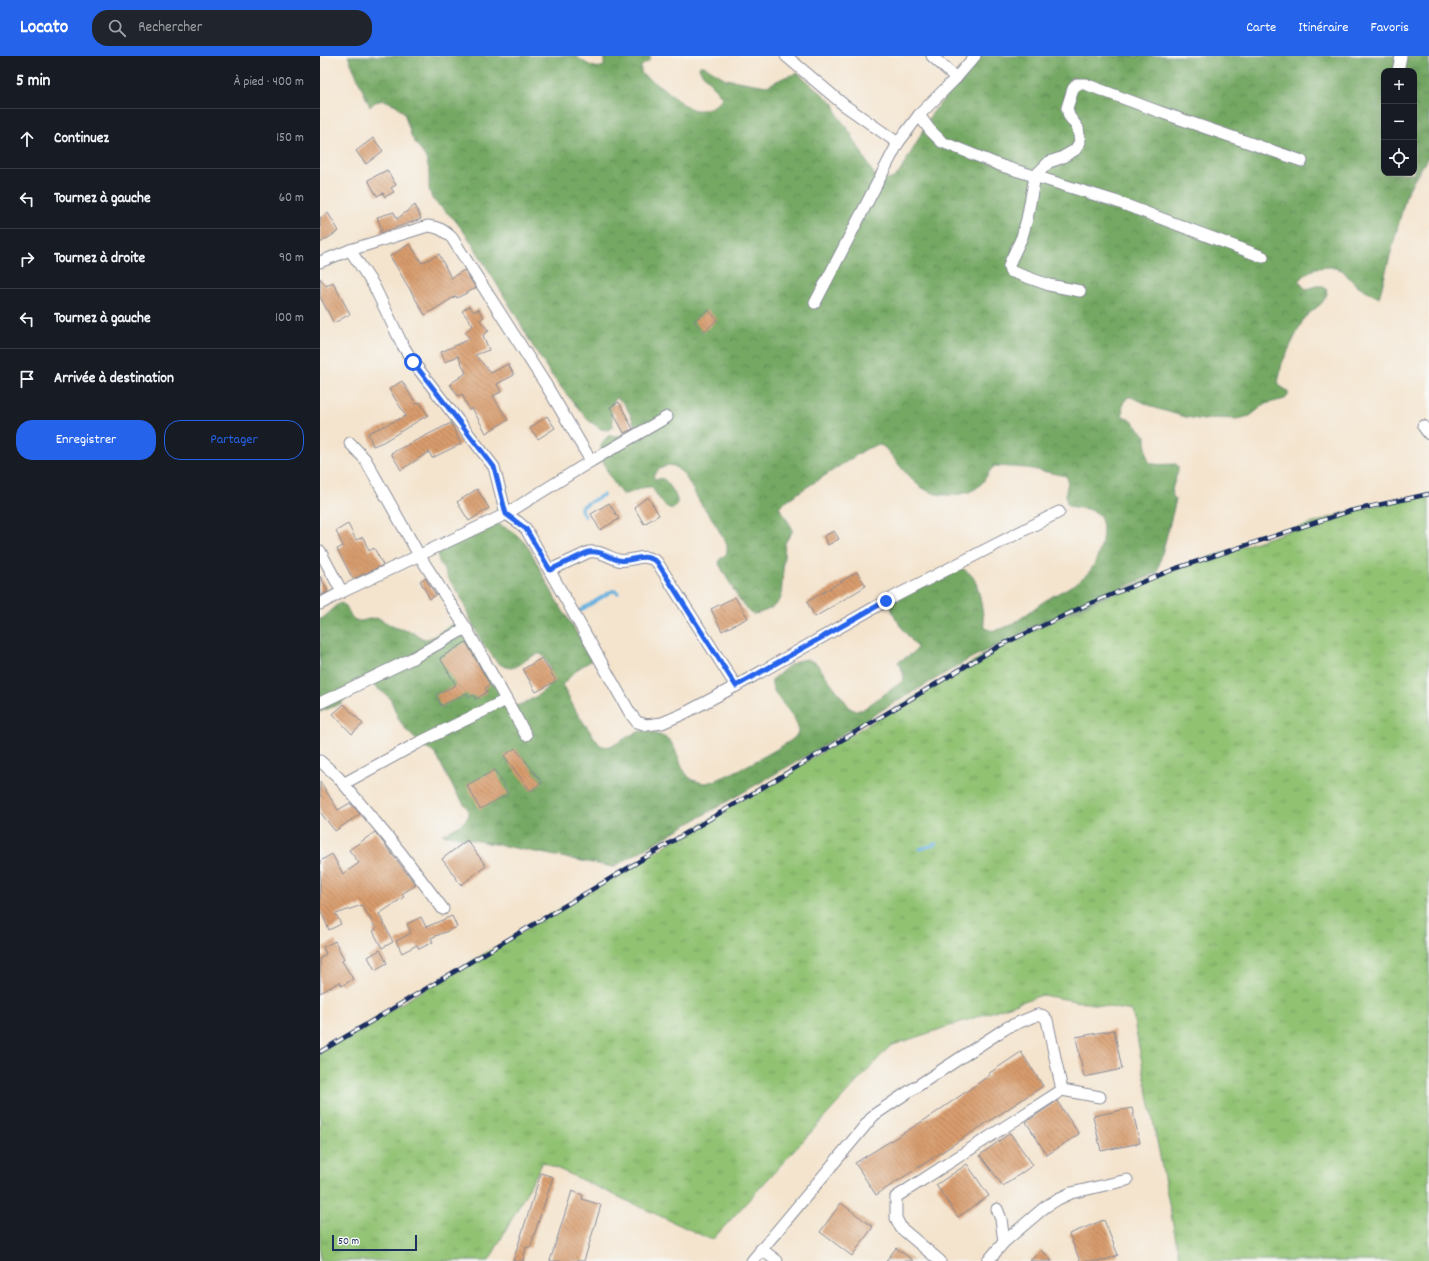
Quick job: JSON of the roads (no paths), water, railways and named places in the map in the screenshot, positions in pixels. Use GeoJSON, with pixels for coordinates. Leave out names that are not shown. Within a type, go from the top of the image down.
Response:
{"type":"FeatureCollection","features":[{"type":"Feature","properties":{"kind":"street"},"geometry":{"type":"LineString","coordinates":[[786,56],[844,105],[898,144]]}},
{"type":"Feature","properties":{"kind":"street"},"geometry":{"type":"LineString","coordinates":[[932,56],[956,78]]}},
{"type":"Feature","properties":{"kind":"street"},"geometry":{"type":"LineString","coordinates":[[815,303],[898,144],[919,115],[956,78],[975,56]]}},
{"type":"Feature","properties":{"kind":"street"},"geometry":{"type":"LineString","coordinates":[[1399,68],[1401,56]]}},
{"type":"Feature","properties":{"kind":"street"},"geometry":{"type":"LineString","coordinates":[[1080,291],[1049,285],[1010,271],[1009,266],[1022,237],[1035,176],[1049,162],[1061,158],[1075,150],[1080,142],[1078,128],[1070,116],[1067,108],[1073,89],[1077,84],[1085,84],[1160,112],[1302,161]]}},
{"type":"Feature","properties":{"kind":"street"},"geometry":{"type":"LineString","coordinates":[[919,115],[930,130],[942,142],[1002,166],[1115,201],[1263,257]]}},
{"type":"Feature","properties":{"kind":"street"},"geometry":{"type":"LineString","coordinates":[[320,262],[350,250],[428,226],[444,230],[456,244],[546,385],[592,461]]}},
{"type":"Feature","properties":{"kind":"street"},"geometry":{"type":"LineString","coordinates":[[350,250],[374,286],[402,344],[413,362],[494,467],[506,514],[526,529],[630,713],[637,722],[647,725],[662,723],[683,714],[736,686],[886,601],[1059,512]]}},
{"type":"Feature","properties":{"kind":"street"},"geometry":{"type":"LineString","coordinates":[[320,604],[342,592],[506,514],[667,417]]}},
{"type":"Feature","properties":{"kind":"street"},"geometry":{"type":"LineString","coordinates":[[350,443],[365,459],[419,555],[466,628],[526,735]]}},
{"type":"Feature","properties":{"kind":"street"},"geometry":{"type":"LineString","coordinates":[[320,551],[342,592]]}},
{"type":"Feature","properties":{"kind":"street"},"geometry":{"type":"LineString","coordinates":[[550,570],[588,552],[594,551],[619,560],[643,556],[651,558],[657,562],[736,686]]}},
{"type":"Feature","properties":{"kind":"street"},"geometry":{"type":"LineString","coordinates":[[320,703],[411,659],[466,628]]}},
{"type":"Feature","properties":{"kind":"street"},"geometry":{"type":"LineString","coordinates":[[343,784],[416,744],[506,700]]}},
{"type":"Feature","properties":{"kind":"street"},"geometry":{"type":"LineString","coordinates":[[320,761],[343,784],[401,853],[443,909]]}},
{"type":"Feature","properties":{"kind":"street"},"geometry":{"type":"LineString","coordinates":[[752,1261],[874,1115],[1008,1027],[1037,1015],[1044,1016],[1062,1090]]}},
{"type":"Feature","properties":{"kind":"street"},"geometry":{"type":"LineString","coordinates":[[940,1261],[901,1228],[896,1218],[896,1197],[1062,1090],[1100,1097]]}},
{"type":"Feature","properties":{"kind":"street"},"geometry":{"type":"LineString","coordinates":[[988,1261],[1004,1242],[1045,1207],[1058,1199],[1071,1193],[1127,1180]]}},
{"type":"Feature","properties":{"kind":"street"},"geometry":{"type":"LineString","coordinates":[[997,1209],[1001,1219],[1004,1242]]}},
{"type":"Feature","properties":{"kind":"street"},"geometry":{"type":"LineString","coordinates":[[761,1249],[776,1261]]}},
{"type":"Feature","properties":{"kind":"waterway"},"geometry":{"type":"LineString","coordinates":[[585,516],[581,510],[581,507],[603,495]]}},
{"type":"Feature","properties":{"kind":"waterway"},"geometry":{"type":"LineString","coordinates":[[576,613],[612,591],[618,593]]}},
{"type":"Feature","properties":{"kind":"waterway"},"geometry":{"type":"LineString","coordinates":[[920,849],[936,844]]}},
{"type":"Feature","properties":{"kind":"railway"},"geometry":{"type":"LineString","coordinates":[[320,1052],[1001,645],[1091,603],[1177,568],[1350,511],[1429,494]]}}]}
